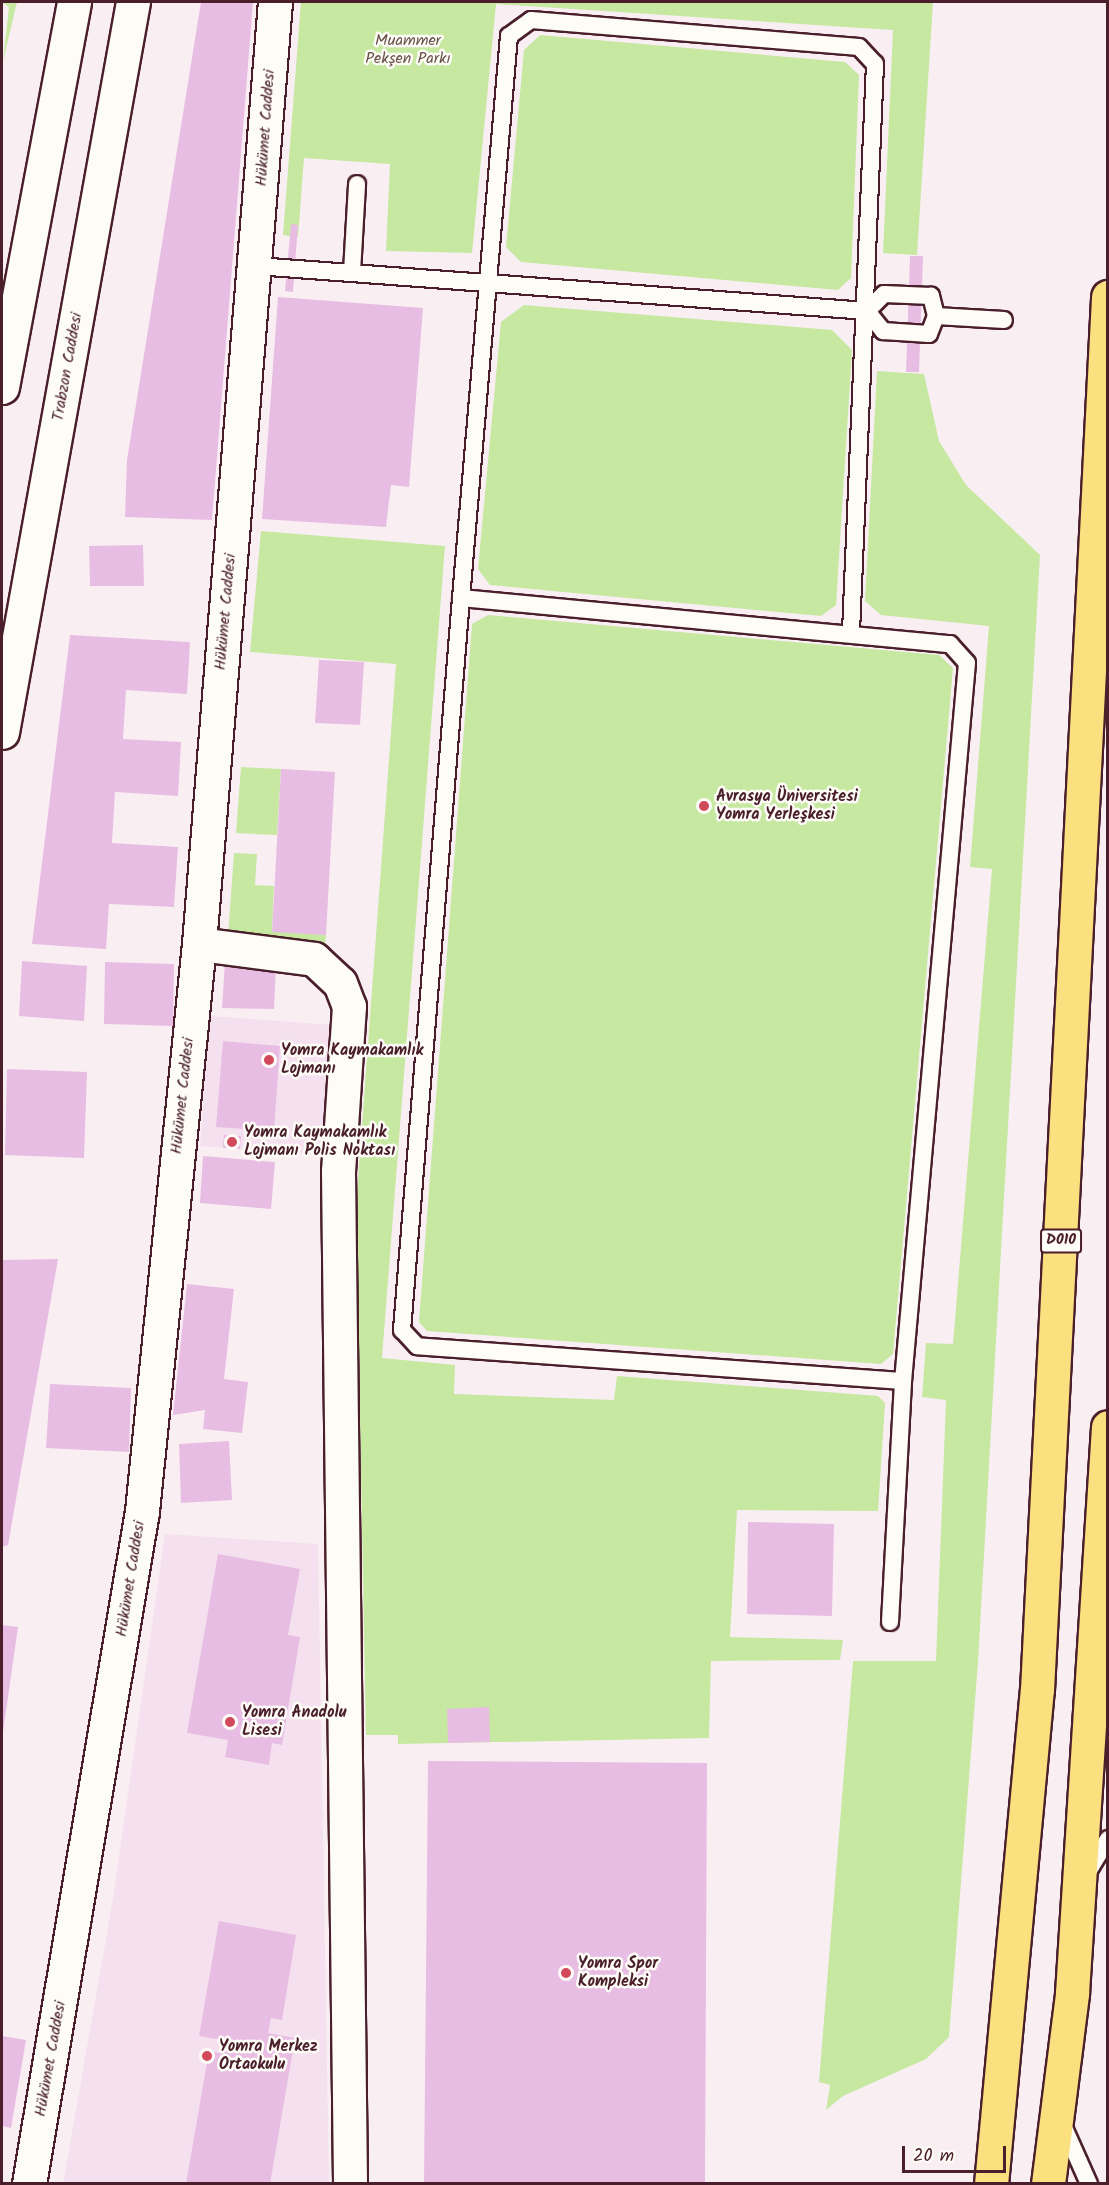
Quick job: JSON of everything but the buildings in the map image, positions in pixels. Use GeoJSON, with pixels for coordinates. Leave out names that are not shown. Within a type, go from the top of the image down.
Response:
{"type":"FeatureCollection","features":[{"type":"Feature","properties":{"kind":"highway","name":"D010"},"geometry":{"type":"LineString","coordinates":[[991,2184],[1036,1690],[1107,297]]}},
{"type":"Feature","properties":{"kind":"highway"},"geometry":{"type":"LineString","coordinates":[[1048,2184],[1080,1886],[1107,1426]]}},
{"type":"Feature","properties":{"kind":"street"},"geometry":{"type":"LineString","coordinates":[[2,387],[74,2]]}},
{"type":"Feature","properties":{"kind":"street","name":"Trabzon Caddesi"},"geometry":{"type":"LineString","coordinates":[[2,732],[134,2]]}},
{"type":"Feature","properties":{"kind":"street","name":"Hükümet Caddesi"},"geometry":{"type":"LineString","coordinates":[[29,2184],[142,1510],[199,944],[256,266],[275,2]]}},
{"type":"Feature","properties":{"kind":"street"},"geometry":{"type":"LineString","coordinates":[[199,944],[314,959],[340,983],[349,1006],[338,1172],[350,2184]]}},
{"type":"Feature","properties":{"kind":"lane"},"geometry":{"type":"LineString","coordinates":[[851,632],[867,311],[864,282],[875,64],[859,47],[531,20],[509,36],[402,1330],[417,1346],[903,1381]]}},
{"type":"Feature","properties":{"kind":"lane"},"geometry":{"type":"LineString","coordinates":[[352,272],[357,184]]}},
{"type":"Feature","properties":{"kind":"lane"},"geometry":{"type":"LineString","coordinates":[[256,266],[867,311],[883,331],[928,334],[936,316],[931,296],[884,294],[867,311]]}},
{"type":"Feature","properties":{"kind":"lane"},"geometry":{"type":"LineString","coordinates":[[936,316],[1004,321]]}},
{"type":"Feature","properties":{"kind":"lane"},"geometry":{"type":"LineString","coordinates":[[461,598],[851,632],[950,644],[967,663],[903,1381],[890,1622]]}},
{"type":"Feature","properties":{"kind":"lane"},"geometry":{"type":"LineString","coordinates":[[1080,1886],[1107,1839]]}},
{"type":"Feature","properties":{"kind":"lane"},"geometry":{"type":"LineString","coordinates":[[1057,2112],[1089,2184]]}},
{"type":"Feature","properties":{"kind":"shaded area","name":"Yomra Kaymakamlık Lojmanı"},"geometry":{"type":"Polygon","coordinates":[[[210,1016],[333,1025],[324,1155],[200,1146],[210,1016]]]}},
{"type":"Feature","properties":{"kind":"shaded area"},"geometry":{"type":"Polygon","coordinates":[[[165,1534],[318,1544],[329,2183],[63,2184],[113,1899],[165,1534]]]}},
{"type":"Feature","properties":{"kind":"green space"},"geometry":{"type":"Polygon","coordinates":[[[2,2],[17,2],[3,61],[9,7],[2,2]]]}},
{"type":"Feature","properties":{"kind":"green space","name":"Muammer Pekşen Parkı"},"geometry":{"type":"Polygon","coordinates":[[[301,2],[933,2],[917,255],[883,253],[893,30],[496,4],[472,253],[386,251],[390,164],[304,158],[298,237],[283,235],[301,2]]]}},
{"type":"Feature","properties":{"kind":"green space"},"geometry":{"type":"Polygon","coordinates":[[[540,35],[845,62],[859,75],[851,278],[838,290],[521,262],[506,247],[524,50],[540,35]]]}},
{"type":"Feature","properties":{"kind":"green space"},"geometry":{"type":"Polygon","coordinates":[[[524,305],[832,330],[852,350],[836,605],[821,616],[490,585],[478,569],[501,322],[524,305]]]}},
{"type":"Feature","properties":{"kind":"green space"},"geometry":{"type":"Polygon","coordinates":[[[877,371],[924,374],[939,441],[966,485],[1040,555],[978,1662],[949,2037],[926,2059],[843,2096],[826,2110],[830,2085],[819,2082],[853,1661],[936,1661],[946,1400],[922,1397],[926,1343],[953,1344],[992,869],[970,867],[989,626],[881,615],[865,601],[877,371]]]}},
{"type":"Feature","properties":{"kind":"green space"},"geometry":{"type":"Polygon","coordinates":[[[261,531],[445,546],[382,1358],[455,1365],[454,1394],[614,1400],[617,1376],[878,1396],[885,1403],[878,1511],[737,1510],[730,1637],[843,1640],[840,1660],[711,1661],[709,1738],[398,1744],[398,1735],[366,1735],[356,1207],[396,664],[250,652],[261,531]]]}},
{"type":"Feature","properties":{"kind":"green space"},"geometry":{"type":"Polygon","coordinates":[[[488,615],[939,655],[953,668],[893,1354],[881,1364],[427,1331],[419,1322],[472,624],[488,615]]]}},
{"type":"Feature","properties":{"kind":"green space"},"geometry":{"type":"Polygon","coordinates":[[[241,767],[281,769],[277,835],[236,833],[241,767]]]}},
{"type":"Feature","properties":{"kind":"green space"},"geometry":{"type":"Polygon","coordinates":[[[234,853],[257,854],[255,885],[274,886],[272,931],[326,935],[325,944],[228,936],[234,853]]]}},
{"type":"Feature","properties":{"kind":"place","name":"Avrasya Üniversitesi Yomra Yerleşkesi"},"geometry":{"type":"Point","coordinates":[704,806]}},
{"type":"Feature","properties":{"kind":"place","name":"Yomra Kaymakamlık Lojmanı"},"geometry":{"type":"Point","coordinates":[269,1060]}},
{"type":"Feature","properties":{"kind":"place","name":"Yomra Kaymakamlık Lojmanı Polis Noktası"},"geometry":{"type":"Point","coordinates":[232,1142]}},
{"type":"Feature","properties":{"kind":"place","name":"Yomra Anadolu Lisesi"},"geometry":{"type":"Point","coordinates":[230,1722]}},
{"type":"Feature","properties":{"kind":"place","name":"Yomra Spor Kompleksi"},"geometry":{"type":"Point","coordinates":[566,1973]}},
{"type":"Feature","properties":{"kind":"place","name":"Yomra Merkez Ortaokulu"},"geometry":{"type":"Point","coordinates":[207,2056]}}]}
